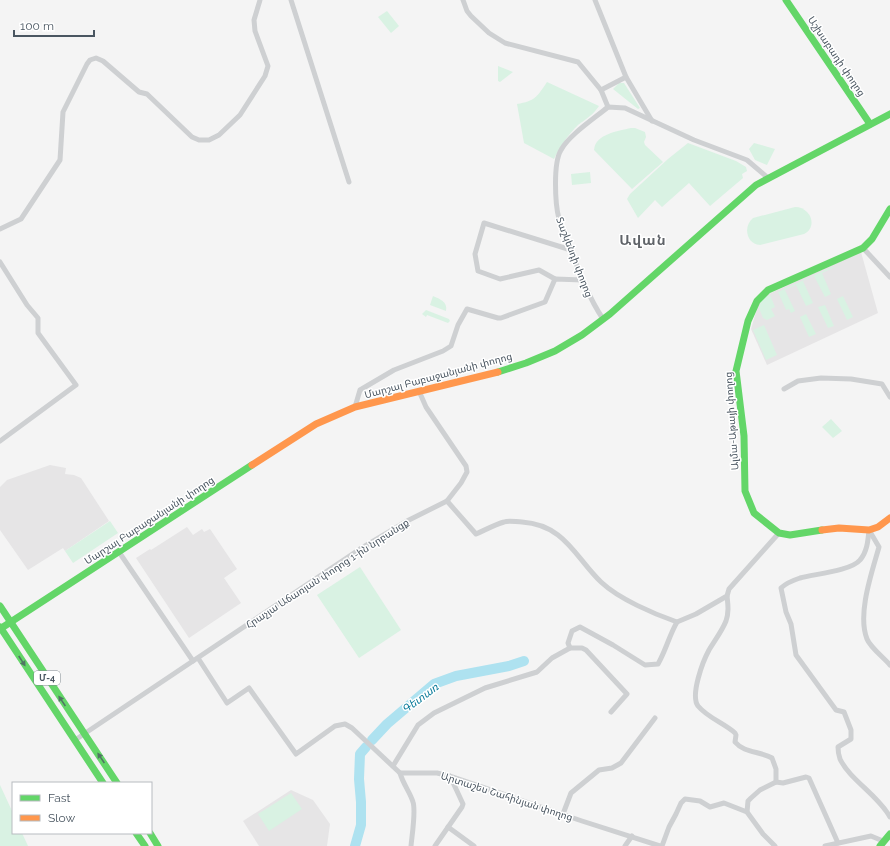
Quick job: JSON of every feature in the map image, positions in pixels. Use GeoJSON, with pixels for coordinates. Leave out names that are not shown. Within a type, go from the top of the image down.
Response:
{"type":"FeatureCollection","features":[{"type":"Feature","properties":{"kind":"main road","name":"Աշխաբադի փողոց"},"geometry":{"type":"LineString","coordinates":[[786,0],[870,124]]}},
{"type":"Feature","properties":{"kind":"main road","name":"Մարշալ Բաբաջանյանի փողոց"},"geometry":{"type":"LineString","coordinates":[[0,628],[316,424],[355,407],[483,376],[526,363],[555,351],[582,335],[603,319],[750,189],[890,114]]}},
{"type":"Feature","properties":{"kind":"main road","name":"Ալմա-Աթայի փողոց"},"geometry":{"type":"LineString","coordinates":[[779,533],[754,513],[748,503],[745,491],[744,436],[736,371],[748,321],[757,301],[768,290],[862,248],[872,239],[890,209]]}},
{"type":"Feature","properties":{"kind":"main road"},"geometry":{"type":"LineString","coordinates":[[779,533],[790,534],[839,528],[869,530],[878,527],[890,518]]}},
{"type":"Feature","properties":{"kind":"main road","name":"Մ-4"},"geometry":{"type":"LineString","coordinates":[[0,606],[116,782]]}},
{"type":"Feature","properties":{"kind":"main road","name":"Մ-4"},"geometry":{"type":"LineString","coordinates":[[0,628],[102,782]]}},
{"type":"Feature","properties":{"kind":"main road"},"geometry":{"type":"LineString","coordinates":[[137,834],[145,846]]}},
{"type":"Feature","properties":{"kind":"main road"},"geometry":{"type":"LineString","coordinates":[[151,834],[158,846]]}},
{"type":"Feature","properties":{"kind":"main road"},"geometry":{"type":"LineString","coordinates":[[884,843],[890,834]]}},
{"type":"Feature","properties":{"kind":"street"},"geometry":{"type":"LineString","coordinates":[[0,229],[21,219],[60,160],[63,112],[90,60],[96,58],[103,61],[139,92],[147,94],[192,137],[198,140],[209,140],[219,135],[240,114],[265,76],[268,66],[255,31],[254,20],[260,0]]}},
{"type":"Feature","properties":{"kind":"street"},"geometry":{"type":"LineString","coordinates":[[291,0],[349,182]]}},
{"type":"Feature","properties":{"kind":"street"},"geometry":{"type":"LineString","coordinates":[[463,0],[467,11],[471,16],[489,33],[505,43],[578,62],[601,90],[608,108],[625,108],[652,122],[694,140],[747,160],[768,178]]}},
{"type":"Feature","properties":{"kind":"street"},"geometry":{"type":"LineString","coordinates":[[595,0],[626,77],[652,122]]}},
{"type":"Feature","properties":{"kind":"street"},"geometry":{"type":"LineString","coordinates":[[601,90],[626,77]]}},
{"type":"Feature","properties":{"kind":"street","name":"Տաշկենդի փողոց"},"geometry":{"type":"LineString","coordinates":[[603,319],[582,280],[559,219],[556,201],[556,167],[560,150],[568,140],[608,108]]}},
{"type":"Feature","properties":{"kind":"street"},"geometry":{"type":"LineString","coordinates":[[571,250],[484,222],[474,254],[478,271],[500,279],[539,270],[555,279],[582,280]]}},
{"type":"Feature","properties":{"kind":"street"},"geometry":{"type":"LineString","coordinates":[[862,248],[890,277]]}},
{"type":"Feature","properties":{"kind":"street"},"geometry":{"type":"LineString","coordinates":[[0,262],[27,305],[38,318],[38,334],[76,385],[0,441]]}},
{"type":"Feature","properties":{"kind":"street"},"geometry":{"type":"LineString","coordinates":[[355,407],[360,390],[394,370],[443,351],[451,346],[458,325],[467,309],[501,318],[545,302],[555,279]]}},
{"type":"Feature","properties":{"kind":"street"},"geometry":{"type":"LineString","coordinates":[[784,389],[798,381],[821,378],[851,379],[882,384],[890,397]]}},
{"type":"Feature","properties":{"kind":"street"},"geometry":{"type":"LineString","coordinates":[[419,391],[426,406],[466,466],[467,472],[461,483],[447,501],[476,534],[505,521],[529,523],[552,530],[570,545],[602,582],[616,594],[651,612],[677,622]]}},
{"type":"Feature","properties":{"kind":"street","name":"Հրաչյա Աճառյան փողոց 1-ին նրբանցք"},"geometry":{"type":"LineString","coordinates":[[75,740],[360,549],[409,520],[447,501]]}},
{"type":"Feature","properties":{"kind":"street"},"geometry":{"type":"LineString","coordinates":[[869,530],[879,547],[870,580],[863,623],[868,640],[890,665]]}},
{"type":"Feature","properties":{"kind":"street"},"geometry":{"type":"LineString","coordinates":[[869,530],[866,548],[860,560],[855,564],[831,572],[798,578],[781,588],[786,612],[791,624],[796,655],[836,710],[844,712],[851,730],[851,739],[838,747],[840,759],[846,768],[878,800],[890,817]]}},
{"type":"Feature","properties":{"kind":"street"},"geometry":{"type":"LineString","coordinates":[[776,782],[776,769],[772,758],[762,753],[748,751],[740,747],[735,742],[735,733],[700,708],[696,701],[697,682],[705,660],[726,620],[729,606],[727,596],[729,589],[779,533]]}},
{"type":"Feature","properties":{"kind":"street"},"geometry":{"type":"LineString","coordinates":[[118,552],[227,703],[250,688],[296,754],[336,726],[345,724],[352,728],[400,773],[403,783],[414,803],[411,846]]}},
{"type":"Feature","properties":{"kind":"street"},"geometry":{"type":"LineString","coordinates":[[570,648],[568,643],[572,631],[580,628],[606,641],[645,665],[658,664],[665,651],[672,630],[677,622],[696,614],[727,596]]}},
{"type":"Feature","properties":{"kind":"street"},"geometry":{"type":"LineString","coordinates":[[393,766],[418,725],[434,713],[485,688],[537,672],[552,658],[570,648],[582,648],[586,650],[626,694],[611,712]]}},
{"type":"Feature","properties":{"kind":"street"},"geometry":{"type":"LineString","coordinates":[[563,814],[571,793],[599,770],[612,768],[621,763],[655,718]]}},
{"type":"Feature","properties":{"kind":"street","name":"Արտաշես Շահինյան փողոց"},"geometry":{"type":"LineString","coordinates":[[400,773],[437,773],[450,776],[661,846]]}},
{"type":"Feature","properties":{"kind":"street"},"geometry":{"type":"LineString","coordinates":[[435,846],[463,804],[450,776]]}},
{"type":"Feature","properties":{"kind":"street"},"geometry":{"type":"LineString","coordinates":[[775,846],[763,834],[748,812],[747,805],[751,798],[760,790],[776,782],[783,783],[798,778],[808,777],[838,843]]}},
{"type":"Feature","properties":{"kind":"street"},"geometry":{"type":"LineString","coordinates":[[661,846],[680,803],[685,799],[700,800],[710,807],[724,803],[748,812]]}},
{"type":"Feature","properties":{"kind":"street"},"geometry":{"type":"LineString","coordinates":[[448,828],[474,846]]}},
{"type":"Feature","properties":{"kind":"street"},"geometry":{"type":"LineString","coordinates":[[625,846],[632,836]]}},
{"type":"Feature","properties":{"kind":"street"},"geometry":{"type":"LineString","coordinates":[[825,846],[871,836],[884,843]]}},
{"type":"Feature","properties":{"kind":"shaded area"},"geometry":{"type":"Polygon","coordinates":[[[861,252],[878,313],[767,365],[751,329],[760,298],[861,252]]]}},
{"type":"Feature","properties":{"kind":"shaded area"},"geometry":{"type":"Polygon","coordinates":[[[50,465],[66,468],[65,474],[74,475],[81,478],[109,521],[65,551],[63,548],[28,570],[0,530],[0,487],[7,480],[50,465]]]}},
{"type":"Feature","properties":{"kind":"shaded area"},"geometry":{"type":"Polygon","coordinates":[[[187,527],[193,535],[202,529],[204,532],[210,529],[237,569],[224,578],[241,603],[189,638],[136,558],[187,527]]]}},
{"type":"Feature","properties":{"kind":"shaded area"},"geometry":{"type":"Polygon","coordinates":[[[291,790],[313,800],[330,824],[327,846],[259,846],[243,821],[291,790]]]}},
{"type":"Feature","properties":{"kind":"green space"},"geometry":{"type":"Polygon","coordinates":[[[387,11],[399,26],[391,33],[378,17],[387,11]]]}},
{"type":"Feature","properties":{"kind":"green space"},"geometry":{"type":"Polygon","coordinates":[[[498,66],[513,72],[500,82],[498,81],[498,66]]]}},
{"type":"Feature","properties":{"kind":"green space"},"geometry":{"type":"Polygon","coordinates":[[[547,82],[599,106],[571,133],[554,159],[524,143],[517,104],[535,98],[547,82]]]}},
{"type":"Feature","properties":{"kind":"green space"},"geometry":{"type":"Polygon","coordinates":[[[619,83],[624,83],[640,108],[638,109],[613,89],[619,83]]]}},
{"type":"Feature","properties":{"kind":"green space"},"geometry":{"type":"Polygon","coordinates":[[[631,128],[645,132],[645,145],[663,162],[632,189],[594,150],[598,140],[608,134],[631,128]]]}},
{"type":"Feature","properties":{"kind":"green space"},"geometry":{"type":"Polygon","coordinates":[[[688,143],[736,161],[746,167],[747,171],[742,174],[743,178],[710,206],[689,183],[662,207],[655,200],[638,218],[627,199],[630,194],[688,143]]]}},
{"type":"Feature","properties":{"kind":"green space"},"geometry":{"type":"Polygon","coordinates":[[[754,143],[775,149],[767,165],[755,160],[749,149],[754,143]]]}},
{"type":"Feature","properties":{"kind":"green space"},"geometry":{"type":"Polygon","coordinates":[[[590,172],[591,183],[572,185],[571,174],[590,172]]]}},
{"type":"Feature","properties":{"kind":"green space"},"geometry":{"type":"Polygon","coordinates":[[[795,207],[805,210],[811,218],[811,227],[804,234],[760,245],[755,244],[749,238],[747,230],[748,225],[753,218],[795,207]]]}},
{"type":"Feature","properties":{"kind":"green space"},"geometry":{"type":"Polygon","coordinates":[[[832,267],[833,268],[822,273],[831,294],[825,297],[814,276],[803,281],[813,303],[806,306],[796,285],[785,290],[795,311],[791,313],[789,309],[786,310],[778,292],[832,267]]]}},
{"type":"Feature","properties":{"kind":"green space"},"geometry":{"type":"Polygon","coordinates":[[[770,295],[775,307],[771,309],[775,316],[767,320],[763,318],[759,308],[762,298],[770,295]]]}},
{"type":"Feature","properties":{"kind":"green space"},"geometry":{"type":"Polygon","coordinates":[[[433,296],[445,303],[446,311],[430,305],[433,296]]]}},
{"type":"Feature","properties":{"kind":"green space"},"geometry":{"type":"Polygon","coordinates":[[[843,296],[853,317],[847,320],[837,299],[843,296]]]}},
{"type":"Feature","properties":{"kind":"green space"},"geometry":{"type":"Polygon","coordinates":[[[825,305],[834,326],[828,328],[818,307],[825,305]]]}},
{"type":"Feature","properties":{"kind":"green space"},"geometry":{"type":"Polygon","coordinates":[[[426,310],[449,319],[450,321],[448,323],[427,315],[426,317],[422,314],[426,310]]]}},
{"type":"Feature","properties":{"kind":"green space"},"geometry":{"type":"Polygon","coordinates":[[[806,314],[816,334],[809,337],[800,317],[806,314]]]}},
{"type":"Feature","properties":{"kind":"green space"},"geometry":{"type":"Polygon","coordinates":[[[764,325],[777,355],[766,360],[753,330],[764,325]]]}},
{"type":"Feature","properties":{"kind":"green space"},"geometry":{"type":"Polygon","coordinates":[[[831,419],[842,431],[833,438],[822,427],[831,419]]]}},
{"type":"Feature","properties":{"kind":"green space"},"geometry":{"type":"Polygon","coordinates":[[[110,521],[118,533],[73,563],[65,551],[110,521]]]}},
{"type":"Feature","properties":{"kind":"green space"},"geometry":{"type":"Polygon","coordinates":[[[360,567],[401,630],[359,658],[317,595],[360,567]]]}},
{"type":"Feature","properties":{"kind":"green space"},"geometry":{"type":"Polygon","coordinates":[[[0,785],[12,811],[12,834],[22,834],[28,846],[0,846],[0,785]]]}},
{"type":"Feature","properties":{"kind":"green space"},"geometry":{"type":"Polygon","coordinates":[[[291,793],[302,809],[269,831],[258,814],[291,793]]]}},
{"type":"Feature","properties":{"kind":"waterway","name":"Գետառ"},"geometry":{"type":"LineString","coordinates":[[372,740],[387,724],[434,684],[456,676],[509,666],[524,661]]}},
{"type":"Feature","properties":{"kind":"waterway","name":"Գետառ"},"geometry":{"type":"LineString","coordinates":[[355,846],[361,825],[359,779],[360,754],[366,747]]}},
{"type":"Feature","properties":{"kind":"traffic: fast"},"geometry":{"type":"LineString","coordinates":[[786,0],[870,124]]}},
{"type":"Feature","properties":{"kind":"traffic: fast"},"geometry":{"type":"LineString","coordinates":[[498,372],[526,363],[555,351],[582,335],[610,314],[756,185],[890,114]]}},
{"type":"Feature","properties":{"kind":"traffic: fast"},"geometry":{"type":"LineString","coordinates":[[822,530],[790,535],[779,533],[754,513],[745,491],[744,436],[736,371],[748,321],[757,301],[768,290],[863,248],[872,239],[890,209]]}},
{"type":"Feature","properties":{"kind":"traffic: fast"},"geometry":{"type":"LineString","coordinates":[[0,629],[252,465]]}},
{"type":"Feature","properties":{"kind":"traffic: fast"},"geometry":{"type":"LineString","coordinates":[[0,606],[116,782]]}},
{"type":"Feature","properties":{"kind":"traffic: fast"},"geometry":{"type":"LineString","coordinates":[[0,627],[102,782]]}},
{"type":"Feature","properties":{"kind":"traffic: fast"},"geometry":{"type":"LineString","coordinates":[[137,834],[145,846]]}},
{"type":"Feature","properties":{"kind":"traffic: fast"},"geometry":{"type":"LineString","coordinates":[[151,834],[158,846]]}},
{"type":"Feature","properties":{"kind":"traffic: fast"},"geometry":{"type":"LineString","coordinates":[[880,846],[890,834]]}},
{"type":"Feature","properties":{"kind":"traffic: slow"},"geometry":{"type":"LineString","coordinates":[[252,465],[316,424],[355,407],[498,372]]}},
{"type":"Feature","properties":{"kind":"traffic: slow"},"geometry":{"type":"LineString","coordinates":[[822,530],[839,528],[869,530],[878,527],[890,518]]}},
{"type":"Feature","properties":{"kind":"district","name":"Ավան"},"geometry":{"type":"Point","coordinates":[643,240]}}]}
